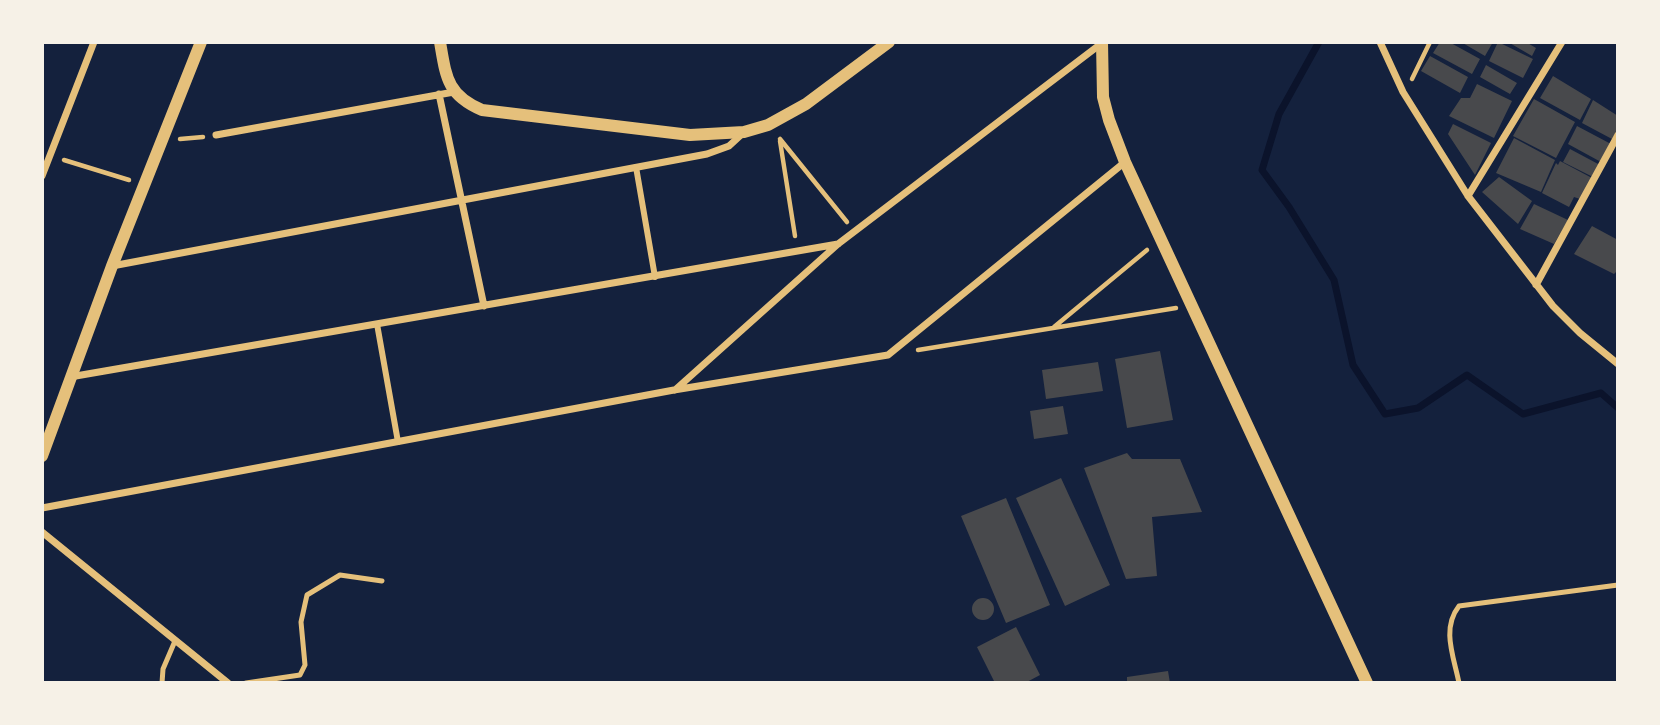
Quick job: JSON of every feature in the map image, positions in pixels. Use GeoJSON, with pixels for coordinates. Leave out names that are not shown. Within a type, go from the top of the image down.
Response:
{"type":"FeatureCollection","features":[{"type":"Feature","properties":{"kind":"street"},"geometry":{"type":"LineString","coordinates":[[42,176],[94,42]]}},
{"type":"Feature","properties":{"kind":"street"},"geometry":{"type":"LineString","coordinates":[[42,456],[112,266],[201,42]]}},
{"type":"Feature","properties":{"kind":"street"},"geometry":{"type":"LineString","coordinates":[[440,42],[445,72],[454,92],[466,103],[482,110],[690,135],[744,132],[768,125],[806,104],[889,42]]}},
{"type":"Feature","properties":{"kind":"street"},"geometry":{"type":"LineString","coordinates":[[1102,42],[1103,97],[1125,162],[1367,683]]}},
{"type":"Feature","properties":{"kind":"street"},"geometry":{"type":"LineString","coordinates":[[674,390],[838,244],[856,233],[1102,42]]}},
{"type":"Feature","properties":{"kind":"street"},"geometry":{"type":"LineString","coordinates":[[1381,42],[1403,92],[1468,196],[1536,285],[1580,333],[1618,364]]}},
{"type":"Feature","properties":{"kind":"street"},"geometry":{"type":"LineString","coordinates":[[1468,196],[1562,42]]}},
{"type":"Feature","properties":{"kind":"street"},"geometry":{"type":"LineString","coordinates":[[216,135],[454,92]]}},
{"type":"Feature","properties":{"kind":"street"},"geometry":{"type":"LineString","coordinates":[[439,94],[484,306]]}},
{"type":"Feature","properties":{"kind":"street"},"geometry":{"type":"LineString","coordinates":[[112,266],[707,154],[729,146],[744,132]]}},
{"type":"Feature","properties":{"kind":"street"},"geometry":{"type":"LineString","coordinates":[[1536,285],[1618,135]]}},
{"type":"Feature","properties":{"kind":"street"},"geometry":{"type":"LineString","coordinates":[[42,508],[674,390],[888,355],[1125,162]]}},
{"type":"Feature","properties":{"kind":"street"},"geometry":{"type":"LineString","coordinates":[[636,167],[654,277]]}},
{"type":"Feature","properties":{"kind":"street"},"geometry":{"type":"LineString","coordinates":[[70,377],[838,244]]}},
{"type":"Feature","properties":{"kind":"street"},"geometry":{"type":"LineString","coordinates":[[377,324],[398,442]]}},
{"type":"Feature","properties":{"kind":"street"},"geometry":{"type":"LineString","coordinates":[[42,532],[228,683]]}},
{"type":"Feature","properties":{"kind":"lane"},"geometry":{"type":"LineString","coordinates":[[246,683],[300,675],[305,665],[301,622],[307,596],[341,575],[382,580]]}},
{"type":"Feature","properties":{"kind":"lane"},"geometry":{"type":"LineString","coordinates":[[1459,683],[1448,631],[1451,616],[1459,606],[1618,584]]}},
{"type":"Feature","properties":{"kind":"lane"},"geometry":{"type":"LineString","coordinates":[[162,683],[163,669],[175,641]]}},
{"type":"Feature","properties":{"kind":"path"},"geometry":{"type":"LineString","coordinates":[[1403,92],[1430,42]]}},
{"type":"Feature","properties":{"kind":"path"},"geometry":{"type":"LineString","coordinates":[[768,125],[856,233]]}},
{"type":"Feature","properties":{"kind":"path"},"geometry":{"type":"LineString","coordinates":[[162,141],[216,135]]}},
{"type":"Feature","properties":{"kind":"path"},"geometry":{"type":"LineString","coordinates":[[780,140],[797,253]]}},
{"type":"Feature","properties":{"kind":"path"},"geometry":{"type":"LineString","coordinates":[[49,156],[145,184]]}},
{"type":"Feature","properties":{"kind":"path"},"geometry":{"type":"LineString","coordinates":[[1054,328],[1160,239]]}},
{"type":"Feature","properties":{"kind":"path"},"geometry":{"type":"LineString","coordinates":[[888,355],[1190,306]]}},
{"type":"Feature","properties":{"kind":"building"},"geometry":{"type":"Polygon","coordinates":[[[1440,42],[1449,42],[1480,59],[1472,74],[1433,53],[1440,42]]]}},
{"type":"Feature","properties":{"kind":"building"},"geometry":{"type":"Polygon","coordinates":[[[1461,42],[1493,42],[1485,56],[1461,42]]]}},
{"type":"Feature","properties":{"kind":"building"},"geometry":{"type":"Polygon","coordinates":[[[1498,42],[1533,59],[1523,78],[1489,61],[1498,42]]]}},
{"type":"Feature","properties":{"kind":"building"},"geometry":{"type":"Polygon","coordinates":[[[1508,42],[1526,42],[1536,48],[1532,56],[1508,42]]]}},
{"type":"Feature","properties":{"kind":"building"},"geometry":{"type":"Polygon","coordinates":[[[1430,56],[1468,77],[1460,93],[1421,71],[1430,56]]]}},
{"type":"Feature","properties":{"kind":"building"},"geometry":{"type":"Polygon","coordinates":[[[1486,65],[1517,83],[1510,94],[1480,77],[1486,65]]]}},
{"type":"Feature","properties":{"kind":"building"},"geometry":{"type":"Polygon","coordinates":[[[1553,76],[1591,99],[1580,120],[1540,98],[1553,76]]]}},
{"type":"Feature","properties":{"kind":"building"},"geometry":{"type":"Polygon","coordinates":[[[1477,84],[1512,101],[1494,138],[1449,116],[1461,98],[1470,98],[1477,84]]]}},
{"type":"Feature","properties":{"kind":"building"},"geometry":{"type":"Polygon","coordinates":[[[1534,99],[1575,122],[1556,158],[1513,136],[1534,99]]]}},
{"type":"Feature","properties":{"kind":"building"},"geometry":{"type":"Polygon","coordinates":[[[1593,100],[1618,116],[1618,130],[1612,139],[1582,123],[1593,100]]]}},
{"type":"Feature","properties":{"kind":"building"},"geometry":{"type":"Polygon","coordinates":[[[1453,124],[1491,143],[1475,175],[1448,134],[1453,124]]]}},
{"type":"Feature","properties":{"kind":"building"},"geometry":{"type":"Polygon","coordinates":[[[1577,126],[1611,144],[1601,162],[1568,144],[1577,126]]]}},
{"type":"Feature","properties":{"kind":"building"},"geometry":{"type":"Polygon","coordinates":[[[1514,138],[1555,160],[1541,192],[1496,173],[1514,138]]]}},
{"type":"Feature","properties":{"kind":"building"},"geometry":{"type":"Polygon","coordinates":[[[1570,149],[1600,165],[1593,177],[1563,162],[1570,149]]]}},
{"type":"Feature","properties":{"kind":"building"},"geometry":{"type":"Polygon","coordinates":[[[1560,161],[1592,178],[1580,199],[1574,197],[1569,207],[1542,193],[1556,163],[1558,165],[1560,161]]]}},
{"type":"Feature","properties":{"kind":"building"},"geometry":{"type":"Polygon","coordinates":[[[1499,177],[1532,201],[1518,224],[1482,192],[1499,177]]]}},
{"type":"Feature","properties":{"kind":"building"},"geometry":{"type":"Polygon","coordinates":[[[1534,204],[1568,220],[1554,244],[1520,229],[1534,204]]]}},
{"type":"Feature","properties":{"kind":"building"},"geometry":{"type":"Polygon","coordinates":[[[1592,226],[1618,240],[1618,270],[1614,274],[1574,254],[1592,226]]]}},
{"type":"Feature","properties":{"kind":"building"},"geometry":{"type":"Polygon","coordinates":[[[1160,351],[1173,420],[1127,428],[1115,359],[1160,351]]]}},
{"type":"Feature","properties":{"kind":"building"},"geometry":{"type":"Polygon","coordinates":[[[1098,362],[1103,391],[1046,399],[1042,370],[1098,362]]]}},
{"type":"Feature","properties":{"kind":"building"},"geometry":{"type":"Polygon","coordinates":[[[1063,406],[1068,434],[1034,439],[1030,411],[1063,406]]]}},
{"type":"Feature","properties":{"kind":"building"},"geometry":{"type":"Polygon","coordinates":[[[1127,453],[1132,459],[1180,459],[1202,512],[1152,517],[1157,576],[1126,579],[1084,468],[1127,453]]]}},
{"type":"Feature","properties":{"kind":"building"},"geometry":{"type":"Polygon","coordinates":[[[1061,478],[1110,585],[1065,606],[1016,498],[1061,478]]]}},
{"type":"Feature","properties":{"kind":"building"},"geometry":{"type":"Polygon","coordinates":[[[1006,498],[1050,605],[1006,623],[961,516],[1006,498]]]}},
{"type":"Feature","properties":{"kind":"building"},"geometry":{"type":"Polygon","coordinates":[[[983,598],[991,601],[994,609],[991,617],[983,620],[975,617],[972,609],[975,601],[983,598]]]}},
{"type":"Feature","properties":{"kind":"building"},"geometry":{"type":"Polygon","coordinates":[[[1016,627],[1040,675],[1025,683],[995,683],[977,647],[1016,627]]]}},
{"type":"Feature","properties":{"kind":"building"},"geometry":{"type":"Polygon","coordinates":[[[1168,671],[1170,683],[1127,683],[1127,677],[1168,671]]]}},
{"type":"Feature","properties":{"kind":"waterway"},"geometry":{"type":"LineString","coordinates":[[1319,42],[1279,114],[1262,170],[1289,207],[1334,280],[1353,365],[1385,414],[1418,408],[1467,375],[1523,414],[1601,393],[1618,408]]}}]}
